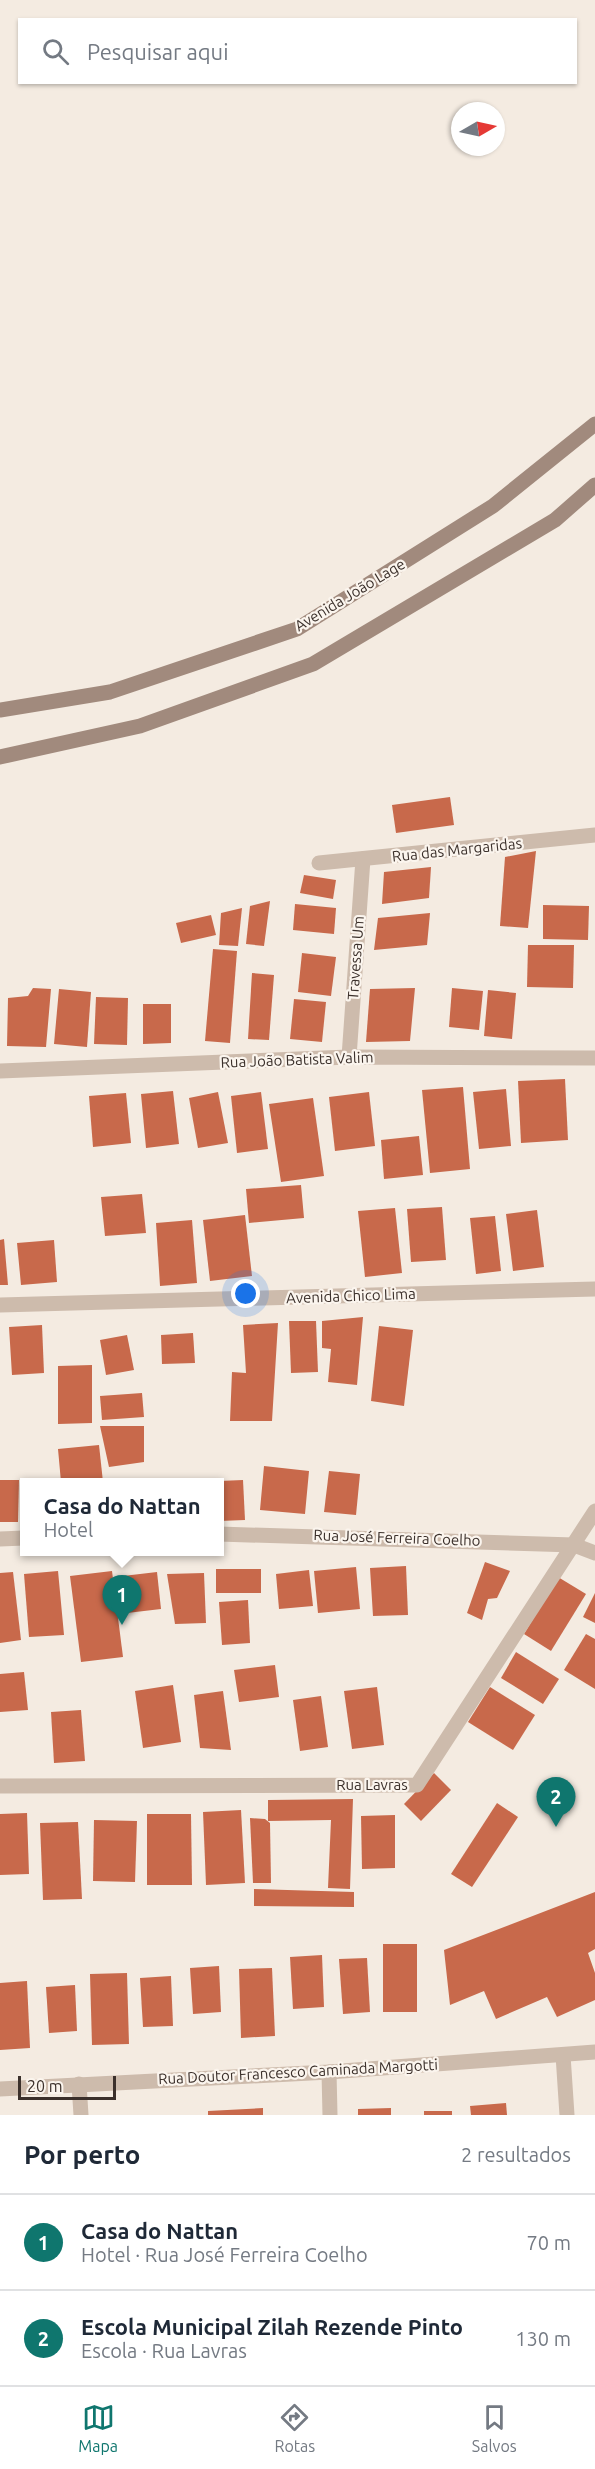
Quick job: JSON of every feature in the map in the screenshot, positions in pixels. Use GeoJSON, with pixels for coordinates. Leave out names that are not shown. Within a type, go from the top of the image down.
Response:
{"type":"FeatureCollection","features":[{"type":"Feature","properties":{"kind":"street","name":"Avenida João Lage"},"geometry":{"type":"LineString","coordinates":[[0,710],[110,692],[297,629],[493,506],[595,424]]}},
{"type":"Feature","properties":{"kind":"street"},"geometry":{"type":"LineString","coordinates":[[0,757],[140,726],[313,664],[555,520],[595,485]]}},
{"type":"Feature","properties":{"kind":"street","name":"Rua das Margaridas"},"geometry":{"type":"LineString","coordinates":[[319,863],[595,835]]}},
{"type":"Feature","properties":{"kind":"street","name":"Travessa Um"},"geometry":{"type":"LineString","coordinates":[[349,1057],[363,859]]}},
{"type":"Feature","properties":{"kind":"street","name":"Rua João Batista Valim"},"geometry":{"type":"LineString","coordinates":[[0,1071],[349,1057],[595,1058]]}},
{"type":"Feature","properties":{"kind":"street","name":"Avenida Chico Lima"},"geometry":{"type":"LineString","coordinates":[[0,1305],[595,1289]]}},
{"type":"Feature","properties":{"kind":"street","name":"Rua Lavras"},"geometry":{"type":"LineString","coordinates":[[0,1785],[417,1785],[595,1511]]}},
{"type":"Feature","properties":{"kind":"street","name":"Rua José Ferreira Coelho"},"geometry":{"type":"LineString","coordinates":[[224,1534],[574,1545],[595,1553]]}},
{"type":"Feature","properties":{"kind":"street"},"geometry":{"type":"LineString","coordinates":[[0,1539],[20,1538]]}},
{"type":"Feature","properties":{"kind":"street","name":"Rua Doutor Francesco Caminada Margotti"},"geometry":{"type":"LineString","coordinates":[[0,2089],[329,2072],[595,2052]]}},
{"type":"Feature","properties":{"kind":"street"},"geometry":{"type":"LineString","coordinates":[[563,2055],[567,2115]]}},
{"type":"Feature","properties":{"kind":"street"},"geometry":{"type":"LineString","coordinates":[[329,2072],[330,2115]]}},
{"type":"Feature","properties":{"kind":"street"},"geometry":{"type":"LineString","coordinates":[[79,2084],[81,2115]]}},
{"type":"Feature","properties":{"kind":"building"},"geometry":{"type":"Polygon","coordinates":[[[450,797],[454,825],[396,833],[392,805],[450,797]]]}},
{"type":"Feature","properties":{"kind":"building"},"geometry":{"type":"Polygon","coordinates":[[[536,851],[528,928],[500,926],[505,857],[536,851]]]}},
{"type":"Feature","properties":{"kind":"building"},"geometry":{"type":"Polygon","coordinates":[[[431,867],[429,898],[382,904],[384,872],[431,867]]]}},
{"type":"Feature","properties":{"kind":"building"},"geometry":{"type":"Polygon","coordinates":[[[304,875],[336,880],[333,899],[300,893],[304,875]]]}},
{"type":"Feature","properties":{"kind":"building"},"geometry":{"type":"Polygon","coordinates":[[[270,901],[264,946],[246,944],[250,906],[270,901]]]}},
{"type":"Feature","properties":{"kind":"building"},"geometry":{"type":"Polygon","coordinates":[[[295,904],[336,908],[334,934],[293,930],[295,904]]]}},
{"type":"Feature","properties":{"kind":"building"},"geometry":{"type":"Polygon","coordinates":[[[543,905],[589,906],[588,940],[543,939],[543,905]]]}},
{"type":"Feature","properties":{"kind":"building"},"geometry":{"type":"Polygon","coordinates":[[[242,908],[238,946],[219,945],[221,913],[242,908]]]}},
{"type":"Feature","properties":{"kind":"building"},"geometry":{"type":"Polygon","coordinates":[[[430,913],[427,945],[374,950],[378,918],[430,913]]]}},
{"type":"Feature","properties":{"kind":"building"},"geometry":{"type":"Polygon","coordinates":[[[211,915],[216,935],[181,943],[176,923],[211,915]]]}},
{"type":"Feature","properties":{"kind":"building"},"geometry":{"type":"Polygon","coordinates":[[[528,945],[574,945],[573,988],[527,987],[528,945]]]}},
{"type":"Feature","properties":{"kind":"building"},"geometry":{"type":"Polygon","coordinates":[[[213,949],[237,951],[230,1043],[205,1041],[213,949]]]}},
{"type":"Feature","properties":{"kind":"building"},"geometry":{"type":"Polygon","coordinates":[[[302,953],[336,957],[331,996],[298,992],[302,953]]]}},
{"type":"Feature","properties":{"kind":"building"},"geometry":{"type":"Polygon","coordinates":[[[252,973],[274,975],[269,1040],[248,1039],[252,973]]]}},
{"type":"Feature","properties":{"kind":"building"},"geometry":{"type":"Polygon","coordinates":[[[33,988],[51,989],[46,1047],[7,1046],[8,998],[28,996],[33,988]]]}},
{"type":"Feature","properties":{"kind":"building"},"geometry":{"type":"Polygon","coordinates":[[[415,988],[410,1041],[366,1042],[370,989],[415,988]]]}},
{"type":"Feature","properties":{"kind":"building"},"geometry":{"type":"Polygon","coordinates":[[[452,988],[483,991],[479,1030],[449,1027],[452,988]]]}},
{"type":"Feature","properties":{"kind":"building"},"geometry":{"type":"Polygon","coordinates":[[[59,989],[91,992],[87,1047],[54,1044],[59,989]]]}},
{"type":"Feature","properties":{"kind":"building"},"geometry":{"type":"Polygon","coordinates":[[[488,990],[516,993],[512,1039],[484,1036],[488,990]]]}},
{"type":"Feature","properties":{"kind":"building"},"geometry":{"type":"Polygon","coordinates":[[[96,997],[128,998],[127,1045],[94,1044],[96,997]]]}},
{"type":"Feature","properties":{"kind":"building"},"geometry":{"type":"Polygon","coordinates":[[[294,999],[326,1002],[322,1042],[290,1039],[294,999]]]}},
{"type":"Feature","properties":{"kind":"building"},"geometry":{"type":"Polygon","coordinates":[[[143,1004],[171,1004],[171,1043],[143,1044],[143,1004]]]}},
{"type":"Feature","properties":{"kind":"building"},"geometry":{"type":"Polygon","coordinates":[[[565,1079],[568,1140],[521,1143],[518,1081],[565,1079]]]}},
{"type":"Feature","properties":{"kind":"building"},"geometry":{"type":"Polygon","coordinates":[[[463,1087],[470,1169],[430,1173],[422,1090],[463,1087]]]}},
{"type":"Feature","properties":{"kind":"building"},"geometry":{"type":"Polygon","coordinates":[[[506,1089],[511,1146],[479,1149],[473,1092],[506,1089]]]}},
{"type":"Feature","properties":{"kind":"building"},"geometry":{"type":"Polygon","coordinates":[[[173,1091],[179,1144],[146,1148],[141,1094],[173,1091]]]}},
{"type":"Feature","properties":{"kind":"building"},"geometry":{"type":"Polygon","coordinates":[[[218,1092],[228,1143],[198,1148],[189,1098],[218,1092]]]}},
{"type":"Feature","properties":{"kind":"building"},"geometry":{"type":"Polygon","coordinates":[[[261,1092],[268,1149],[237,1153],[231,1096],[261,1092]]]}},
{"type":"Feature","properties":{"kind":"building"},"geometry":{"type":"Polygon","coordinates":[[[369,1092],[375,1146],[335,1151],[329,1097],[369,1092]]]}},
{"type":"Feature","properties":{"kind":"building"},"geometry":{"type":"Polygon","coordinates":[[[126,1093],[131,1143],[93,1147],[89,1096],[126,1093]]]}},
{"type":"Feature","properties":{"kind":"building"},"geometry":{"type":"Polygon","coordinates":[[[313,1098],[324,1176],[281,1182],[269,1104],[313,1098]]]}},
{"type":"Feature","properties":{"kind":"building"},"geometry":{"type":"Polygon","coordinates":[[[419,1136],[423,1175],[384,1179],[381,1140],[419,1136]]]}},
{"type":"Feature","properties":{"kind":"building"},"geometry":{"type":"Polygon","coordinates":[[[301,1185],[304,1218],[249,1223],[246,1189],[301,1185]]]}},
{"type":"Feature","properties":{"kind":"building"},"geometry":{"type":"Polygon","coordinates":[[[142,1194],[146,1233],[105,1236],[101,1197],[142,1194]]]}},
{"type":"Feature","properties":{"kind":"building"},"geometry":{"type":"Polygon","coordinates":[[[442,1207],[446,1260],[411,1262],[407,1209],[442,1207]]]}},
{"type":"Feature","properties":{"kind":"building"},"geometry":{"type":"Polygon","coordinates":[[[395,1208],[402,1273],[365,1277],[358,1211],[395,1208]]]}},
{"type":"Feature","properties":{"kind":"building"},"geometry":{"type":"Polygon","coordinates":[[[537,1210],[544,1267],[513,1271],[506,1214],[537,1210]]]}},
{"type":"Feature","properties":{"kind":"building"},"geometry":{"type":"Polygon","coordinates":[[[245,1215],[252,1276],[210,1281],[203,1220],[245,1215]]]}},
{"type":"Feature","properties":{"kind":"building"},"geometry":{"type":"Polygon","coordinates":[[[495,1216],[501,1271],[476,1274],[470,1218],[495,1216]]]}},
{"type":"Feature","properties":{"kind":"building"},"geometry":{"type":"Polygon","coordinates":[[[192,1220],[197,1283],[160,1286],[156,1223],[192,1220]]]}},
{"type":"Feature","properties":{"kind":"building"},"geometry":{"type":"Polygon","coordinates":[[[4,1239],[8,1285],[0,1285],[0,1240],[4,1239]]]}},
{"type":"Feature","properties":{"kind":"building"},"geometry":{"type":"Polygon","coordinates":[[[54,1240],[57,1282],[21,1285],[17,1243],[54,1240]]]}},
{"type":"Feature","properties":{"kind":"building"},"geometry":{"type":"Polygon","coordinates":[[[363,1317],[357,1385],[328,1382],[331,1349],[322,1348],[322,1321],[363,1317]]]}},
{"type":"Feature","properties":{"kind":"building"},"geometry":{"type":"Polygon","coordinates":[[[289,1321],[316,1321],[318,1372],[291,1373],[289,1321]]]}},
{"type":"Feature","properties":{"kind":"building"},"geometry":{"type":"Polygon","coordinates":[[[278,1323],[272,1421],[230,1421],[232,1372],[246,1373],[243,1325],[278,1323]]]}},
{"type":"Feature","properties":{"kind":"building"},"geometry":{"type":"Polygon","coordinates":[[[42,1325],[44,1373],[12,1375],[9,1327],[42,1325]]]}},
{"type":"Feature","properties":{"kind":"building"},"geometry":{"type":"Polygon","coordinates":[[[379,1326],[413,1330],[404,1406],[371,1401],[379,1326]]]}},
{"type":"Feature","properties":{"kind":"building"},"geometry":{"type":"Polygon","coordinates":[[[193,1333],[195,1363],[162,1364],[161,1335],[193,1333]]]}},
{"type":"Feature","properties":{"kind":"building"},"geometry":{"type":"Polygon","coordinates":[[[127,1335],[134,1370],[106,1375],[100,1340],[127,1335]]]}},
{"type":"Feature","properties":{"kind":"building"},"geometry":{"type":"Polygon","coordinates":[[[92,1365],[92,1423],[58,1424],[58,1366],[92,1365]]]}},
{"type":"Feature","properties":{"kind":"building"},"geometry":{"type":"Polygon","coordinates":[[[142,1393],[144,1417],[102,1420],[100,1396],[142,1393]]]}},
{"type":"Feature","properties":{"kind":"building"},"geometry":{"type":"Polygon","coordinates":[[[100,1426],[144,1426],[144,1462],[109,1467],[100,1426]]]}},
{"type":"Feature","properties":{"kind":"building"},"geometry":{"type":"Polygon","coordinates":[[[99,1445],[103,1478],[61,1478],[58,1449],[99,1445]]]}},
{"type":"Feature","properties":{"kind":"building"},"geometry":{"type":"Polygon","coordinates":[[[264,1466],[309,1471],[305,1514],[260,1510],[264,1466]]]}},
{"type":"Feature","properties":{"kind":"building"},"geometry":{"type":"Polygon","coordinates":[[[329,1471],[360,1474],[356,1515],[324,1512],[329,1471]]]}},
{"type":"Feature","properties":{"kind":"building"},"geometry":{"type":"Polygon","coordinates":[[[0,1480],[19,1480],[18,1522],[0,1522],[0,1480]]]}},
{"type":"Feature","properties":{"kind":"building"},"geometry":{"type":"Polygon","coordinates":[[[243,1480],[245,1520],[224,1521],[224,1481],[243,1480]]]}},
{"type":"Feature","properties":{"kind":"building"},"geometry":{"type":"Polygon","coordinates":[[[485,1562],[510,1571],[497,1598],[488,1599],[482,1620],[467,1613],[485,1562]]]}},
{"type":"Feature","properties":{"kind":"building"},"geometry":{"type":"Polygon","coordinates":[[[406,1566],[408,1615],[373,1616],[370,1568],[406,1566]]]}},
{"type":"Feature","properties":{"kind":"building"},"geometry":{"type":"Polygon","coordinates":[[[356,1567],[360,1609],[318,1613],[314,1571],[356,1567]]]}},
{"type":"Feature","properties":{"kind":"building"},"geometry":{"type":"Polygon","coordinates":[[[216,1569],[261,1569],[261,1593],[216,1593],[216,1569]]]}},
{"type":"Feature","properties":{"kind":"building"},"geometry":{"type":"Polygon","coordinates":[[[309,1570],[313,1606],[279,1609],[276,1574],[309,1570]]]}},
{"type":"Feature","properties":{"kind":"building"},"geometry":{"type":"Polygon","coordinates":[[[58,1571],[64,1635],[29,1637],[24,1574],[58,1571]]]}},
{"type":"Feature","properties":{"kind":"building"},"geometry":{"type":"Polygon","coordinates":[[[112,1571],[123,1657],[81,1662],[70,1576],[112,1571]]]}},
{"type":"Feature","properties":{"kind":"building"},"geometry":{"type":"Polygon","coordinates":[[[13,1572],[21,1640],[0,1643],[0,1573],[13,1572]]]}},
{"type":"Feature","properties":{"kind":"building"},"geometry":{"type":"Polygon","coordinates":[[[157,1572],[161,1609],[127,1613],[123,1576],[157,1572]]]}},
{"type":"Feature","properties":{"kind":"building"},"geometry":{"type":"Polygon","coordinates":[[[204,1573],[206,1623],[175,1624],[167,1574],[204,1573]]]}},
{"type":"Feature","properties":{"kind":"building"},"geometry":{"type":"Polygon","coordinates":[[[558,1577],[586,1594],[551,1651],[524,1634],[558,1577]]]}},
{"type":"Feature","properties":{"kind":"building"},"geometry":{"type":"Polygon","coordinates":[[[595,1593],[595,1623],[583,1617],[595,1593]]]}},
{"type":"Feature","properties":{"kind":"building"},"geometry":{"type":"Polygon","coordinates":[[[248,1600],[250,1643],[222,1645],[219,1602],[248,1600]]]}},
{"type":"Feature","properties":{"kind":"building"},"geometry":{"type":"Polygon","coordinates":[[[586,1634],[595,1639],[595,1689],[564,1670],[586,1634]]]}},
{"type":"Feature","properties":{"kind":"building"},"geometry":{"type":"Polygon","coordinates":[[[516,1652],[559,1679],[543,1704],[501,1678],[516,1652]]]}},
{"type":"Feature","properties":{"kind":"building"},"geometry":{"type":"Polygon","coordinates":[[[275,1665],[279,1697],[239,1702],[234,1670],[275,1665]]]}},
{"type":"Feature","properties":{"kind":"building"},"geometry":{"type":"Polygon","coordinates":[[[24,1672],[28,1710],[0,1712],[0,1674],[24,1672]]]}},
{"type":"Feature","properties":{"kind":"building"},"geometry":{"type":"Polygon","coordinates":[[[173,1685],[181,1742],[143,1748],[135,1691],[173,1685]]]}},
{"type":"Feature","properties":{"kind":"building"},"geometry":{"type":"Polygon","coordinates":[[[377,1687],[384,1745],[352,1749],[344,1691],[377,1687]]]}},
{"type":"Feature","properties":{"kind":"building"},"geometry":{"type":"Polygon","coordinates":[[[490,1687],[535,1715],[513,1750],[468,1722],[490,1687]]]}},
{"type":"Feature","properties":{"kind":"building"},"geometry":{"type":"Polygon","coordinates":[[[223,1691],[231,1750],[200,1748],[194,1695],[223,1691]]]}},
{"type":"Feature","properties":{"kind":"building"},"geometry":{"type":"Polygon","coordinates":[[[321,1696],[328,1747],[300,1751],[293,1700],[321,1696]]]}},
{"type":"Feature","properties":{"kind":"building"},"geometry":{"type":"Polygon","coordinates":[[[81,1710],[85,1761],[54,1763],[51,1712],[81,1710]]]}},
{"type":"Feature","properties":{"kind":"building"},"geometry":{"type":"Polygon","coordinates":[[[434,1773],[451,1790],[421,1821],[404,1804],[434,1773]]]}},
{"type":"Feature","properties":{"kind":"building"},"geometry":{"type":"Polygon","coordinates":[[[353,1799],[350,1889],[328,1888],[331,1820],[268,1821],[268,1800],[353,1799]]]}},
{"type":"Feature","properties":{"kind":"building"},"geometry":{"type":"Polygon","coordinates":[[[497,1803],[518,1817],[472,1887],[451,1874],[497,1803]]]}},
{"type":"Feature","properties":{"kind":"building"},"geometry":{"type":"Polygon","coordinates":[[[241,1810],[245,1883],[206,1885],[203,1812],[241,1810]]]}},
{"type":"Feature","properties":{"kind":"building"},"geometry":{"type":"Polygon","coordinates":[[[27,1813],[29,1874],[0,1875],[0,1814],[27,1813]]]}},
{"type":"Feature","properties":{"kind":"building"},"geometry":{"type":"Polygon","coordinates":[[[147,1814],[191,1814],[192,1885],[147,1885],[147,1814]]]}},
{"type":"Feature","properties":{"kind":"building"},"geometry":{"type":"Polygon","coordinates":[[[395,1815],[395,1868],[362,1869],[361,1816],[395,1815]]]}},
{"type":"Feature","properties":{"kind":"building"},"geometry":{"type":"Polygon","coordinates":[[[250,1818],[265,1819],[270,1823],[271,1883],[253,1883],[250,1818]]]}},
{"type":"Feature","properties":{"kind":"building"},"geometry":{"type":"Polygon","coordinates":[[[94,1820],[137,1821],[135,1882],[93,1881],[94,1820]]]}},
{"type":"Feature","properties":{"kind":"building"},"geometry":{"type":"Polygon","coordinates":[[[78,1822],[82,1899],[43,1900],[40,1823],[78,1822]]]}},
{"type":"Feature","properties":{"kind":"building"},"geometry":{"type":"Polygon","coordinates":[[[254,1889],[354,1892],[354,1907],[254,1906],[254,1889]]]}},
{"type":"Feature","properties":{"kind":"building"},"geometry":{"type":"Polygon","coordinates":[[[595,1892],[595,1949],[588,1953],[595,1973],[595,2000],[557,2017],[547,1997],[496,2019],[484,1991],[450,2005],[444,1950],[595,1892]]]}},
{"type":"Feature","properties":{"kind":"building"},"geometry":{"type":"Polygon","coordinates":[[[383,1944],[417,1944],[417,2012],[383,2012],[383,1944]]]}},
{"type":"Feature","properties":{"kind":"building"},"geometry":{"type":"Polygon","coordinates":[[[322,1955],[324,2007],[293,2009],[290,1957],[322,1955]]]}},
{"type":"Feature","properties":{"kind":"building"},"geometry":{"type":"Polygon","coordinates":[[[367,1958],[370,2012],[343,2014],[339,1959],[367,1958]]]}},
{"type":"Feature","properties":{"kind":"building"},"geometry":{"type":"Polygon","coordinates":[[[219,1966],[221,2012],[193,2014],[190,1968],[219,1966]]]}},
{"type":"Feature","properties":{"kind":"building"},"geometry":{"type":"Polygon","coordinates":[[[272,1968],[275,2036],[241,2038],[239,1969],[272,1968]]]}},
{"type":"Feature","properties":{"kind":"building"},"geometry":{"type":"Polygon","coordinates":[[[127,1973],[129,2044],[92,2045],[90,1974],[127,1973]]]}},
{"type":"Feature","properties":{"kind":"building"},"geometry":{"type":"Polygon","coordinates":[[[171,1976],[173,2026],[143,2027],[140,1978],[171,1976]]]}},
{"type":"Feature","properties":{"kind":"building"},"geometry":{"type":"Polygon","coordinates":[[[27,1981],[30,2048],[0,2050],[0,1983],[27,1981]]]}},
{"type":"Feature","properties":{"kind":"building"},"geometry":{"type":"Polygon","coordinates":[[[75,1985],[77,2031],[49,2033],[46,1987],[75,1985]]]}},
{"type":"Feature","properties":{"kind":"building"},"geometry":{"type":"Polygon","coordinates":[[[506,2103],[507,2115],[471,2115],[470,2106],[506,2103]]]}},
{"type":"Feature","properties":{"kind":"building"},"geometry":{"type":"Polygon","coordinates":[[[263,2108],[263,2115],[208,2115],[208,2111],[263,2108]]]}},
{"type":"Feature","properties":{"kind":"building"},"geometry":{"type":"Polygon","coordinates":[[[391,2108],[391,2115],[358,2115],[358,2109],[391,2108]]]}},
{"type":"Feature","properties":{"kind":"building"},"geometry":{"type":"Polygon","coordinates":[[[424,2111],[452,2111],[452,2115],[424,2115],[424,2111]]]}},
{"type":"Feature","properties":{"kind":"place","name":"Casa do Nattan"},"geometry":{"type":"Point","coordinates":[122,1625]}},
{"type":"Feature","properties":{"kind":"place","name":"Escola Municipal Zilah Rezende Pinto"},"geometry":{"type":"Point","coordinates":[556,1827]}}]}
